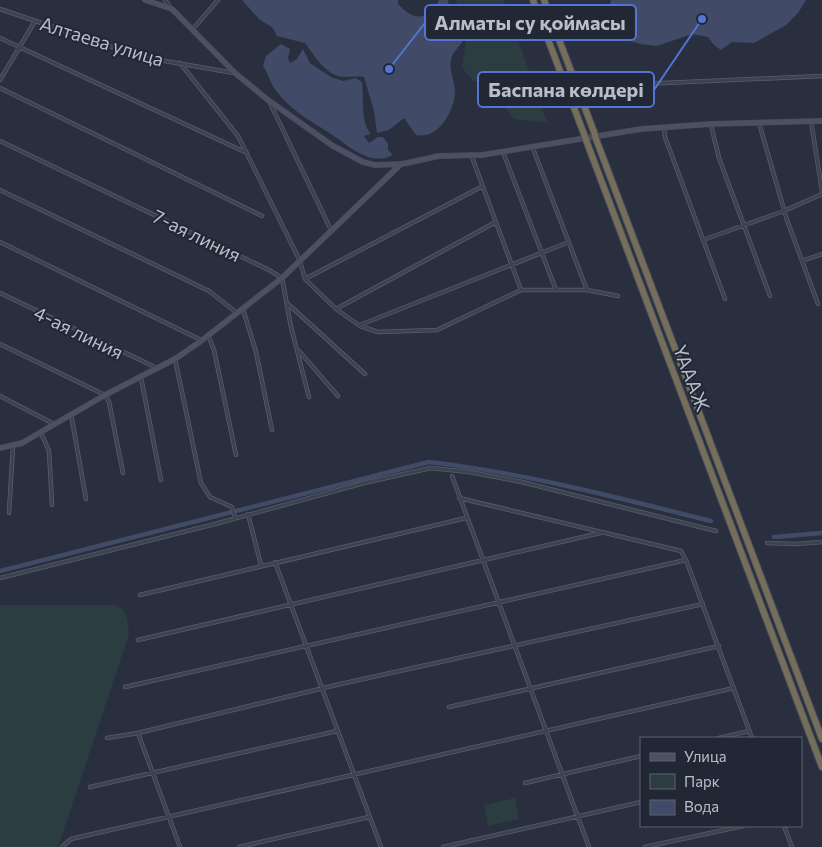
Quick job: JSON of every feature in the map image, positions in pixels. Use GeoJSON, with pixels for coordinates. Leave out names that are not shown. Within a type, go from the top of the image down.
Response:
{"type":"FeatureCollection","features":[{"type":"Feature","properties":{"kind":"highway","name":"ҮАААЖ"},"geometry":{"type":"LineString","coordinates":[[533,0],[822,767]]}},
{"type":"Feature","properties":{"kind":"highway","name":"ҮАААЖ"},"geometry":{"type":"LineString","coordinates":[[544,0],[752,548],[822,739]]}},
{"type":"Feature","properties":{"kind":"street"},"geometry":{"type":"LineString","coordinates":[[145,0],[172,9]]}},
{"type":"Feature","properties":{"kind":"street"},"geometry":{"type":"LineString","coordinates":[[165,0],[191,30],[234,73],[268,100],[333,146],[364,162],[375,165],[402,164],[439,156],[472,157],[641,129],[710,124],[822,121]]}},
{"type":"Feature","properties":{"kind":"street"},"geometry":{"type":"LineString","coordinates":[[191,30],[218,0]]}},
{"type":"Feature","properties":{"kind":"street","name":"Алтаева улица"},"geometry":{"type":"LineString","coordinates":[[0,9],[142,57],[234,73]]}},
{"type":"Feature","properties":{"kind":"street"},"geometry":{"type":"LineString","coordinates":[[0,80],[35,21]]}},
{"type":"Feature","properties":{"kind":"street"},"geometry":{"type":"LineString","coordinates":[[0,38],[248,153]]}},
{"type":"Feature","properties":{"kind":"street"},"geometry":{"type":"LineString","coordinates":[[180,63],[233,129],[248,153],[300,261],[305,279],[336,309],[360,326],[378,332],[437,330],[521,290],[587,290],[618,296]]}},
{"type":"Feature","properties":{"kind":"street"},"geometry":{"type":"LineString","coordinates":[[642,84],[822,76]]}},
{"type":"Feature","properties":{"kind":"street"},"geometry":{"type":"LineString","coordinates":[[0,88],[262,216]]}},
{"type":"Feature","properties":{"kind":"street"},"geometry":{"type":"LineString","coordinates":[[268,100],[331,231]]}},
{"type":"Feature","properties":{"kind":"street"},"geometry":{"type":"LineString","coordinates":[[703,240],[743,224],[784,211],[822,192],[810,121]]}},
{"type":"Feature","properties":{"kind":"street"},"geometry":{"type":"LineString","coordinates":[[758,122],[784,211],[818,304]]}},
{"type":"Feature","properties":{"kind":"street"},"geometry":{"type":"LineString","coordinates":[[710,124],[719,158],[770,296]]}},
{"type":"Feature","properties":{"kind":"street"},"geometry":{"type":"LineString","coordinates":[[664,128],[665,137],[725,299]]}},
{"type":"Feature","properties":{"kind":"street","name":"7-ая линия"},"geometry":{"type":"LineString","coordinates":[[0,140],[282,278]]}},
{"type":"Feature","properties":{"kind":"street"},"geometry":{"type":"LineString","coordinates":[[532,146],[587,290]]}},
{"type":"Feature","properties":{"kind":"street"},"geometry":{"type":"LineString","coordinates":[[502,152],[556,290]]}},
{"type":"Feature","properties":{"kind":"street"},"geometry":{"type":"LineString","coordinates":[[472,157],[521,290]]}},
{"type":"Feature","properties":{"kind":"street"},"geometry":{"type":"LineString","coordinates":[[1,447],[13,446],[40,432],[71,413],[175,359],[201,341],[282,278],[402,164]]}},
{"type":"Feature","properties":{"kind":"street"},"geometry":{"type":"LineString","coordinates":[[305,279],[483,186]]}},
{"type":"Feature","properties":{"kind":"street"},"geometry":{"type":"LineString","coordinates":[[0,190],[209,291],[237,313]]}},
{"type":"Feature","properties":{"kind":"street"},"geometry":{"type":"LineString","coordinates":[[336,309],[496,222]]}},
{"type":"Feature","properties":{"kind":"street"},"geometry":{"type":"LineString","coordinates":[[0,242],[170,324],[201,341]]}},
{"type":"Feature","properties":{"kind":"street"},"geometry":{"type":"LineString","coordinates":[[360,326],[568,242]]}},
{"type":"Feature","properties":{"kind":"street"},"geometry":{"type":"LineString","coordinates":[[802,261],[822,254]]}},
{"type":"Feature","properties":{"kind":"street"},"geometry":{"type":"LineString","coordinates":[[282,278],[309,397]]}},
{"type":"Feature","properties":{"kind":"street","name":"4-ая линия"},"geometry":{"type":"LineString","coordinates":[[0,293],[150,366],[159,368]]}},
{"type":"Feature","properties":{"kind":"street"},"geometry":{"type":"LineString","coordinates":[[288,304],[365,374]]}},
{"type":"Feature","properties":{"kind":"street"},"geometry":{"type":"LineString","coordinates":[[242,309],[256,352],[272,430]]}},
{"type":"Feature","properties":{"kind":"street"},"geometry":{"type":"LineString","coordinates":[[208,335],[214,350],[236,455]]}},
{"type":"Feature","properties":{"kind":"street"},"geometry":{"type":"LineString","coordinates":[[0,344],[105,395],[109,402],[123,473]]}},
{"type":"Feature","properties":{"kind":"street"},"geometry":{"type":"LineString","coordinates":[[297,349],[338,396]]}},
{"type":"Feature","properties":{"kind":"street"},"geometry":{"type":"LineString","coordinates":[[175,359],[202,483],[210,497],[232,507],[235,516]]}},
{"type":"Feature","properties":{"kind":"street"},"geometry":{"type":"LineString","coordinates":[[140,378],[161,480]]}},
{"type":"Feature","properties":{"kind":"street"},"geometry":{"type":"LineString","coordinates":[[0,396],[54,424]]}},
{"type":"Feature","properties":{"kind":"street"},"geometry":{"type":"LineString","coordinates":[[71,413],[86,499]]}},
{"type":"Feature","properties":{"kind":"street"},"geometry":{"type":"LineString","coordinates":[[40,432],[49,451],[52,505]]}},
{"type":"Feature","properties":{"kind":"street"},"geometry":{"type":"LineString","coordinates":[[9,513],[13,446]]}},
{"type":"Feature","properties":{"kind":"street"},"geometry":{"type":"LineString","coordinates":[[0,578],[364,483],[418,470],[439,468],[522,482],[716,531]]}},
{"type":"Feature","properties":{"kind":"street"},"geometry":{"type":"LineString","coordinates":[[452,476],[589,847]]}},
{"type":"Feature","properties":{"kind":"street"},"geometry":{"type":"LineString","coordinates":[[459,498],[681,551],[719,646],[752,737]]}},
{"type":"Feature","properties":{"kind":"street"},"geometry":{"type":"LineString","coordinates":[[248,514],[261,565]]}},
{"type":"Feature","properties":{"kind":"street"},"geometry":{"type":"LineString","coordinates":[[140,595],[466,518]]}},
{"type":"Feature","properties":{"kind":"street"},"geometry":{"type":"LineString","coordinates":[[138,640],[600,533]]}},
{"type":"Feature","properties":{"kind":"street"},"geometry":{"type":"LineString","coordinates":[[767,543],[796,544],[822,542]]}},
{"type":"Feature","properties":{"kind":"street"},"geometry":{"type":"LineString","coordinates":[[125,687],[686,560]]}},
{"type":"Feature","properties":{"kind":"street"},"geometry":{"type":"LineString","coordinates":[[275,562],[381,847]]}},
{"type":"Feature","properties":{"kind":"street"},"geometry":{"type":"LineString","coordinates":[[107,738],[138,733],[322,688],[703,604]]}},
{"type":"Feature","properties":{"kind":"street"},"geometry":{"type":"LineString","coordinates":[[449,707],[719,646]]}},
{"type":"Feature","properties":{"kind":"street"},"geometry":{"type":"LineString","coordinates":[[62,847],[71,839],[734,688]]}},
{"type":"Feature","properties":{"kind":"street"},"geometry":{"type":"LineString","coordinates":[[90,787],[337,731]]}},
{"type":"Feature","properties":{"kind":"street"},"geometry":{"type":"LineString","coordinates":[[723,737],[749,731]]}},
{"type":"Feature","properties":{"kind":"street"},"geometry":{"type":"LineString","coordinates":[[138,733],[180,847]]}},
{"type":"Feature","properties":{"kind":"street"},"geometry":{"type":"LineString","coordinates":[[525,783],[640,756]]}},
{"type":"Feature","properties":{"kind":"street"},"geometry":{"type":"LineString","coordinates":[[443,847],[640,802]]}},
{"type":"Feature","properties":{"kind":"street"},"geometry":{"type":"LineString","coordinates":[[239,847],[369,817]]}},
{"type":"Feature","properties":{"kind":"street"},"geometry":{"type":"LineString","coordinates":[[644,847],[738,827]]}},
{"type":"Feature","properties":{"kind":"street"},"geometry":{"type":"LineString","coordinates":[[784,827],[792,847]]}},
{"type":"Feature","properties":{"kind":"green space"},"geometry":{"type":"Polygon","coordinates":[[[456,0],[504,0],[547,122],[514,119],[494,94],[492,81],[473,81],[462,67],[467,34],[456,0]]]}},
{"type":"Feature","properties":{"kind":"green space"},"geometry":{"type":"Polygon","coordinates":[[[0,605],[116,605],[123,610],[128,621],[129,634],[58,847],[0,847],[0,605]]]}},
{"type":"Feature","properties":{"kind":"green space"},"geometry":{"type":"Polygon","coordinates":[[[515,798],[519,819],[488,826],[484,805],[515,798]]]}},
{"type":"Feature","properties":{"kind":"water"},"geometry":{"type":"Polygon","coordinates":[[[242,0],[398,0],[398,4],[407,12],[414,16],[423,16],[434,12],[439,0],[448,0],[450,11],[462,42],[451,59],[451,71],[455,90],[452,107],[444,122],[431,133],[416,135],[404,118],[389,130],[377,133],[374,111],[364,77],[343,77],[331,73],[321,64],[305,43],[277,36],[273,28],[259,19],[242,0]]]}},
{"type":"Feature","properties":{"kind":"water"},"geometry":{"type":"Polygon","coordinates":[[[611,0],[806,0],[798,13],[786,25],[754,43],[732,42],[721,50],[708,37],[692,34],[657,46],[640,44],[614,36],[609,7],[611,0]]]}},
{"type":"Feature","properties":{"kind":"water"},"geometry":{"type":"Polygon","coordinates":[[[281,44],[290,49],[288,58],[290,63],[297,59],[303,49],[310,63],[331,77],[343,81],[356,78],[362,82],[365,123],[371,134],[364,136],[369,143],[378,137],[383,137],[388,144],[388,150],[393,155],[376,158],[360,154],[302,116],[283,99],[275,89],[263,66],[266,56],[281,44]]]}},
{"type":"Feature","properties":{"kind":"waterway"},"geometry":{"type":"LineString","coordinates":[[0,571],[429,462],[536,479],[711,521]]}},
{"type":"Feature","properties":{"kind":"waterway"},"geometry":{"type":"LineString","coordinates":[[774,537],[822,533]]}},
{"type":"Feature","properties":{"kind":"place","name":"Баспана көлдері"},"geometry":{"type":"Point","coordinates":[702,19]}},
{"type":"Feature","properties":{"kind":"place","name":"Алматы су қоймасы"},"geometry":{"type":"Point","coordinates":[389,69]}}]}
